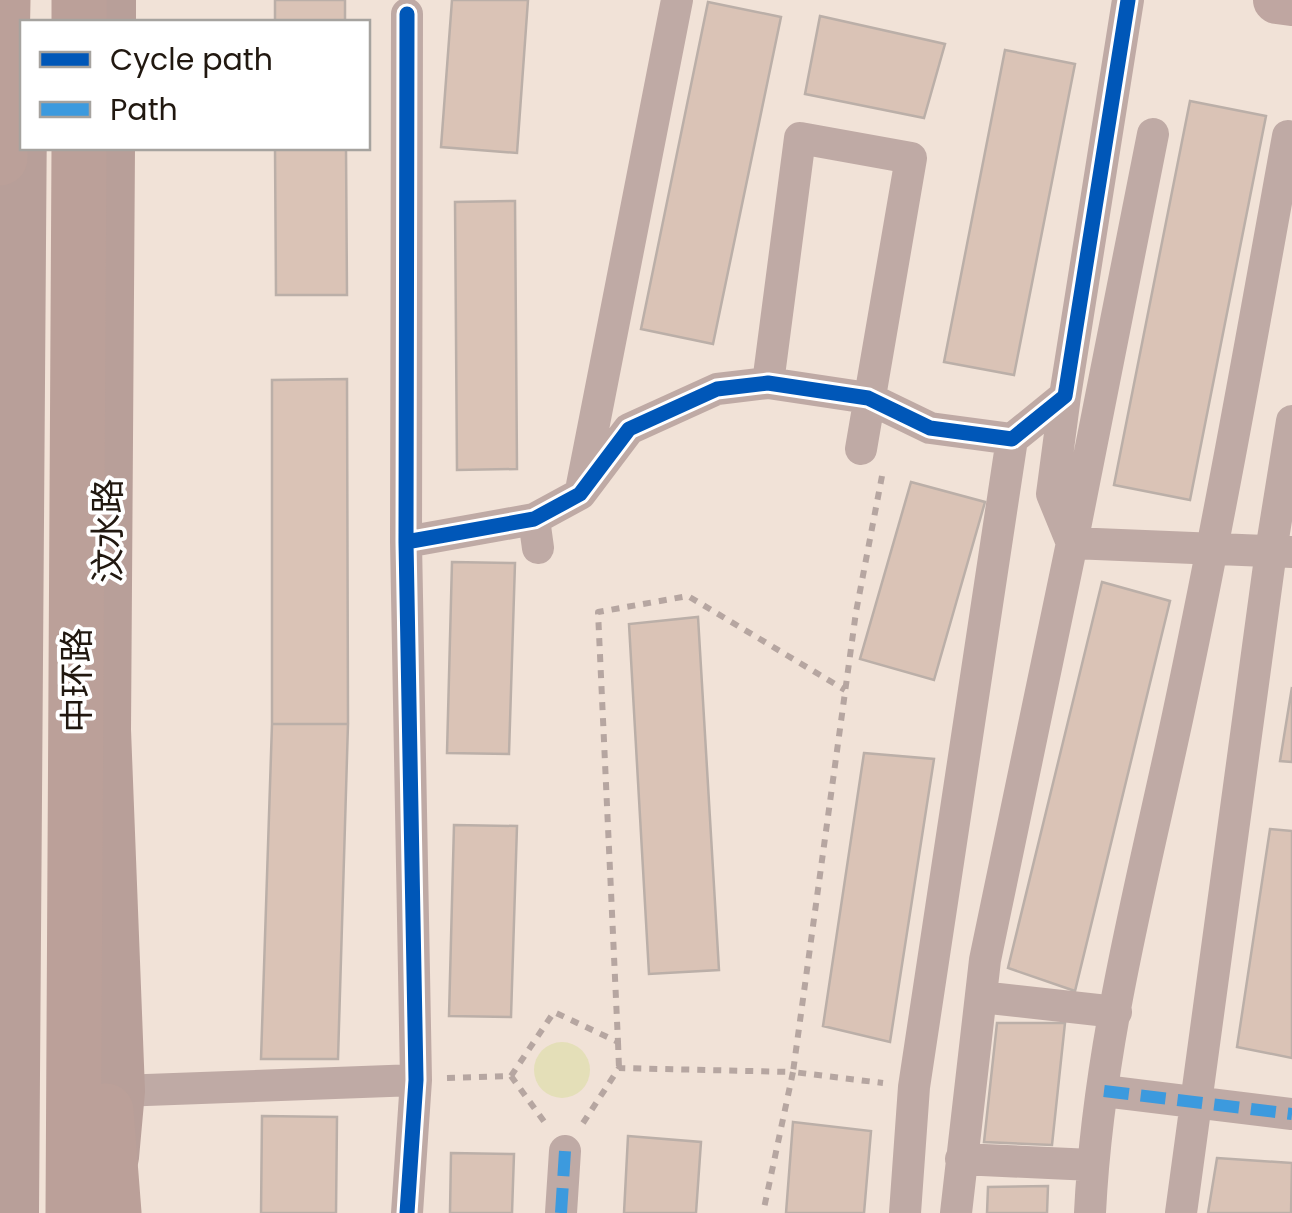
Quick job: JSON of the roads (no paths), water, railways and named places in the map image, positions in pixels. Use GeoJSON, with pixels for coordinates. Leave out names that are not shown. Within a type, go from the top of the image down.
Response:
{"type":"FeatureCollection","features":[{"type":"Feature","properties":{"kind":"highway"},"geometry":{"type":"LineString","coordinates":[[0,158],[2,0]]}},
{"type":"Feature","properties":{"kind":"highway","name":"中环路"},"geometry":{"type":"LineString","coordinates":[[73,1213],[90,744],[79,150]]}},
{"type":"Feature","properties":{"kind":"highway"},"geometry":{"type":"LineString","coordinates":[[90,744],[112,1213]]}},
{"type":"Feature","properties":{"kind":"main road"},"geometry":{"type":"LineString","coordinates":[[13,1213],[21,150]]}},
{"type":"Feature","properties":{"kind":"main road","name":"汶水路"},"geometry":{"type":"LineString","coordinates":[[48,1213],[56,150]]}},
{"type":"Feature","properties":{"kind":"main road","name":"汶水路"},"geometry":{"type":"LineString","coordinates":[[109,150],[90,744],[119,1091],[112,1213]]}},
{"type":"Feature","properties":{"kind":"main road"},"geometry":{"type":"LineString","coordinates":[[52,606],[90,744]]}},
{"type":"Feature","properties":{"kind":"street"},"geometry":{"type":"LineString","coordinates":[[580,494],[677,0]]}},
{"type":"Feature","properties":{"kind":"street"},"geometry":{"type":"LineString","coordinates":[[1072,542],[1052,494],[1128,0]]}},
{"type":"Feature","properties":{"kind":"street"},"geometry":{"type":"LineString","coordinates":[[1278,0],[1292,2]]}},
{"type":"Feature","properties":{"kind":"street"},"geometry":{"type":"LineString","coordinates":[[407,14],[406,542],[416,1080],[407,1213]]}},
{"type":"Feature","properties":{"kind":"street"},"geometry":{"type":"LineString","coordinates":[[956,1213],[985,960],[1153,134]]}},
{"type":"Feature","properties":{"kind":"street"},"geometry":{"type":"LineString","coordinates":[[1090,1213],[1092,1165],[1116,1012],[1213,548],[1288,136],[1292,136]]}},
{"type":"Feature","properties":{"kind":"street"},"geometry":{"type":"LineString","coordinates":[[768,383],[800,138],[911,158],[882,405],[861,449]]}},
{"type":"Feature","properties":{"kind":"street"},"geometry":{"type":"LineString","coordinates":[[406,542],[536,534],[580,494],[629,428],[717,389],[768,383],[882,405],[930,428],[1012,440]]}},
{"type":"Feature","properties":{"kind":"street"},"geometry":{"type":"LineString","coordinates":[[905,1213],[914,1086],[1012,440],[1065,396]]}},
{"type":"Feature","properties":{"kind":"street"},"geometry":{"type":"LineString","coordinates":[[1181,1213],[1281,552],[1292,420]]}},
{"type":"Feature","properties":{"kind":"street"},"geometry":{"type":"LineString","coordinates":[[1072,542],[1281,552]]}},
{"type":"Feature","properties":{"kind":"street"},"geometry":{"type":"LineString","coordinates":[[981,998],[1116,1012]]}},
{"type":"Feature","properties":{"kind":"street"},"geometry":{"type":"LineString","coordinates":[[119,1091],[416,1080]]}},
{"type":"Feature","properties":{"kind":"street"},"geometry":{"type":"LineString","coordinates":[[1104,1091],[1292,1114]]}},
{"type":"Feature","properties":{"kind":"street"},"geometry":{"type":"LineString","coordinates":[[561,1213],[565,1151]]}},
{"type":"Feature","properties":{"kind":"street"},"geometry":{"type":"LineString","coordinates":[[961,1159],[1092,1165]]}}]}
